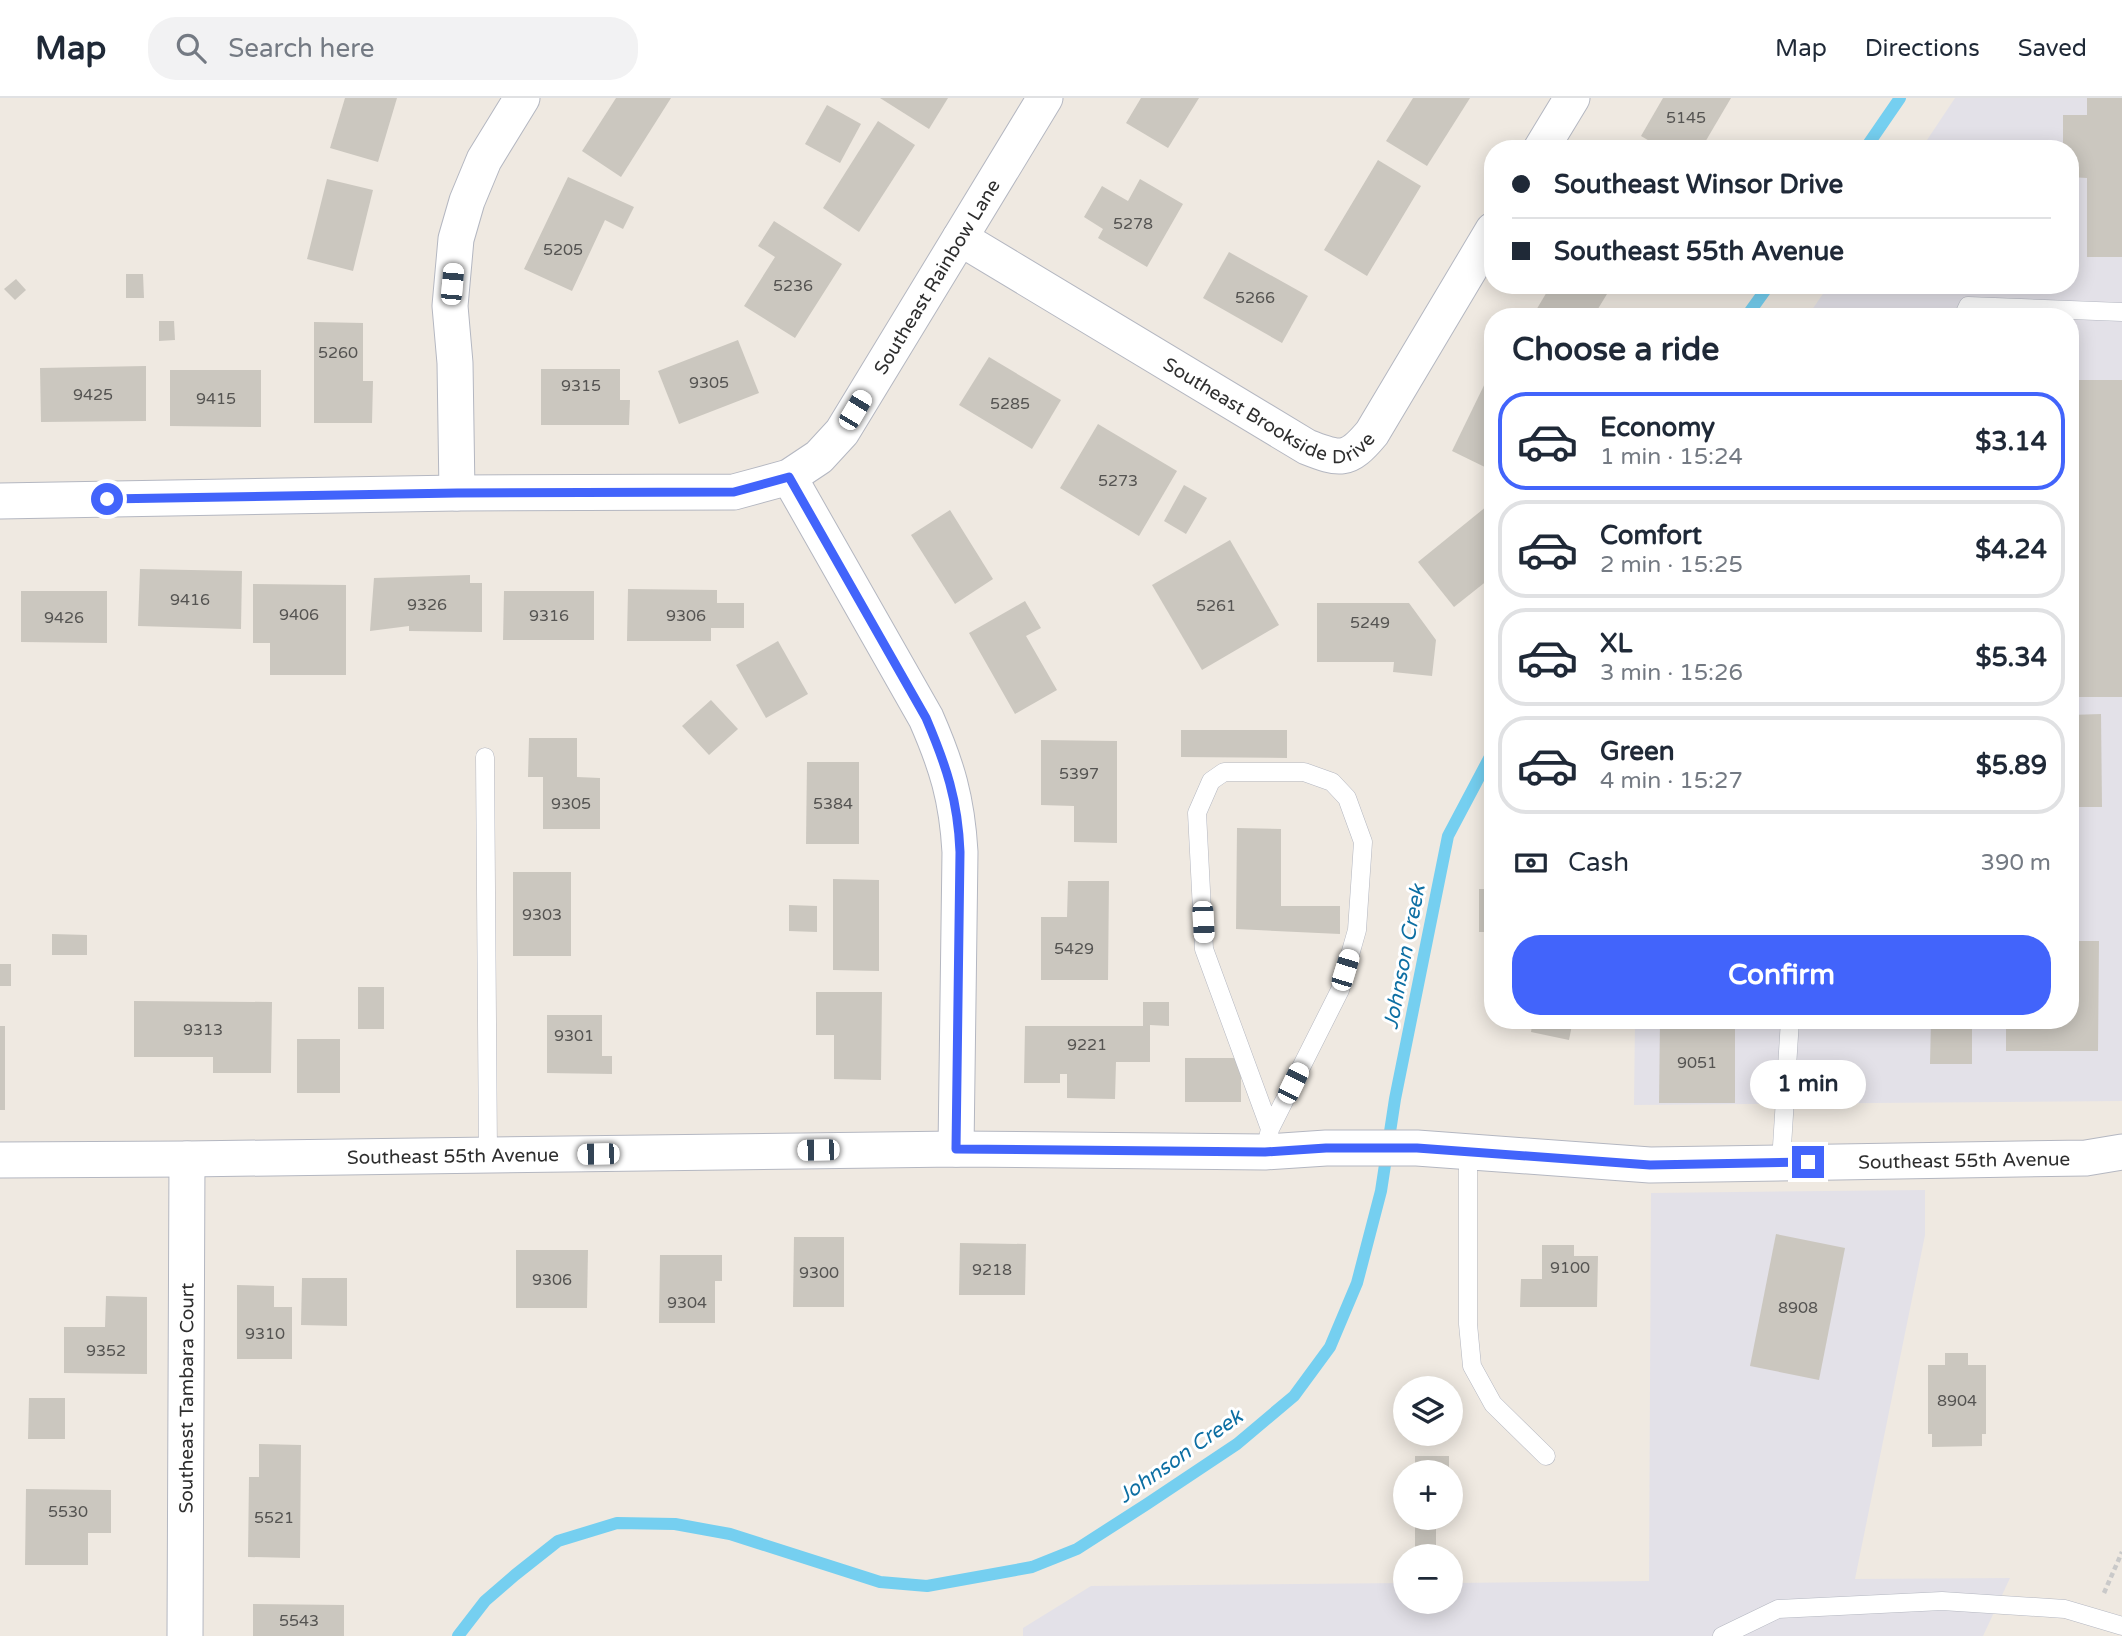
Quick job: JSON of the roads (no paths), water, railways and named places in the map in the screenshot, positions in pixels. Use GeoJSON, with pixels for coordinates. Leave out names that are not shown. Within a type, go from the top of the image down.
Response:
{"type":"FeatureCollection","features":[{"type":"Feature","properties":{"kind":"street"},"geometry":{"type":"LineString","coordinates":[[457,493],[455,363],[450,306],[456,239],[467,201],[484,160],[522,98]]}},
{"type":"Feature","properties":{"kind":"street","name":"Southeast Rainbow Lane"},"geometry":{"type":"LineString","coordinates":[[0,501],[457,493],[734,492],[789,477],[819,457],[842,432],[1045,98]]}},
{"type":"Feature","properties":{"kind":"street"},"geometry":{"type":"LineString","coordinates":[[1546,140],[1572,98]]}},
{"type":"Feature","properties":{"kind":"street","name":"Southeast Brookside Drive"},"geometry":{"type":"LineString","coordinates":[[960,238],[1307,447],[1332,457],[1342,457],[1358,450],[1372,433],[1484,245]]}},
{"type":"Feature","properties":{"kind":"street"},"geometry":{"type":"LineString","coordinates":[[789,477],[926,718],[952,786],[958,814],[960,852],[956,1149]]}},
{"type":"Feature","properties":{"kind":"street","name":"Southeast 55th Avenue"},"geometry":{"type":"LineString","coordinates":[[0,1160],[956,1149],[1268,1141],[1326,1148],[1417,1148],[1650,1165],[2086,1158],[2122,1152]]}},
{"type":"Feature","properties":{"kind":"street","name":"Southeast Tambara Court"},"geometry":{"type":"LineString","coordinates":[[185,1636],[187,1159]]}},
{"type":"Feature","properties":{"kind":"lane"},"geometry":{"type":"LineString","coordinates":[[1967,308],[2019,308]]}},
{"type":"Feature","properties":{"kind":"lane"},"geometry":{"type":"LineString","coordinates":[[2079,310],[2122,312]]}},
{"type":"Feature","properties":{"kind":"lane"},"geometry":{"type":"LineString","coordinates":[[485,757],[488,1155]]}},
{"type":"Feature","properties":{"kind":"lane"},"geometry":{"type":"LineString","coordinates":[[1224,772],[1304,772],[1332,782],[1347,798],[1363,842],[1357,930],[1340,990],[1268,1141],[1204,949],[1197,813],[1211,781],[1224,772]]}},
{"type":"Feature","properties":{"kind":"lane"},"geometry":{"type":"LineString","coordinates":[[1781,1162],[1789,1029]]}},
{"type":"Feature","properties":{"kind":"lane"},"geometry":{"type":"LineString","coordinates":[[1468,1152],[1468,1325],[1472,1366],[1493,1404],[1546,1456]]}},
{"type":"Feature","properties":{"kind":"lane"},"geometry":{"type":"LineString","coordinates":[[1722,1636],[1778,1609],[1942,1601],[2065,1609],[2122,1626]]}},
{"type":"Feature","properties":{"kind":"waterway","name":"Johnson Creek"},"geometry":{"type":"LineString","coordinates":[[1871,140],[1900,98]]}},
{"type":"Feature","properties":{"kind":"waterway","name":"Johnson Creek"},"geometry":{"type":"LineString","coordinates":[[1752,308],[1763,294]]}},
{"type":"Feature","properties":{"kind":"waterway","name":"Johnson Creek"},"geometry":{"type":"LineString","coordinates":[[458,1636],[485,1601],[558,1541],[617,1523],[675,1524],[730,1534],[880,1582],[927,1586],[1032,1567],[1077,1549],[1147,1504],[1237,1444],[1294,1396],[1330,1347],[1357,1283],[1381,1191],[1395,1099],[1448,836],[1484,768]]}}]}
